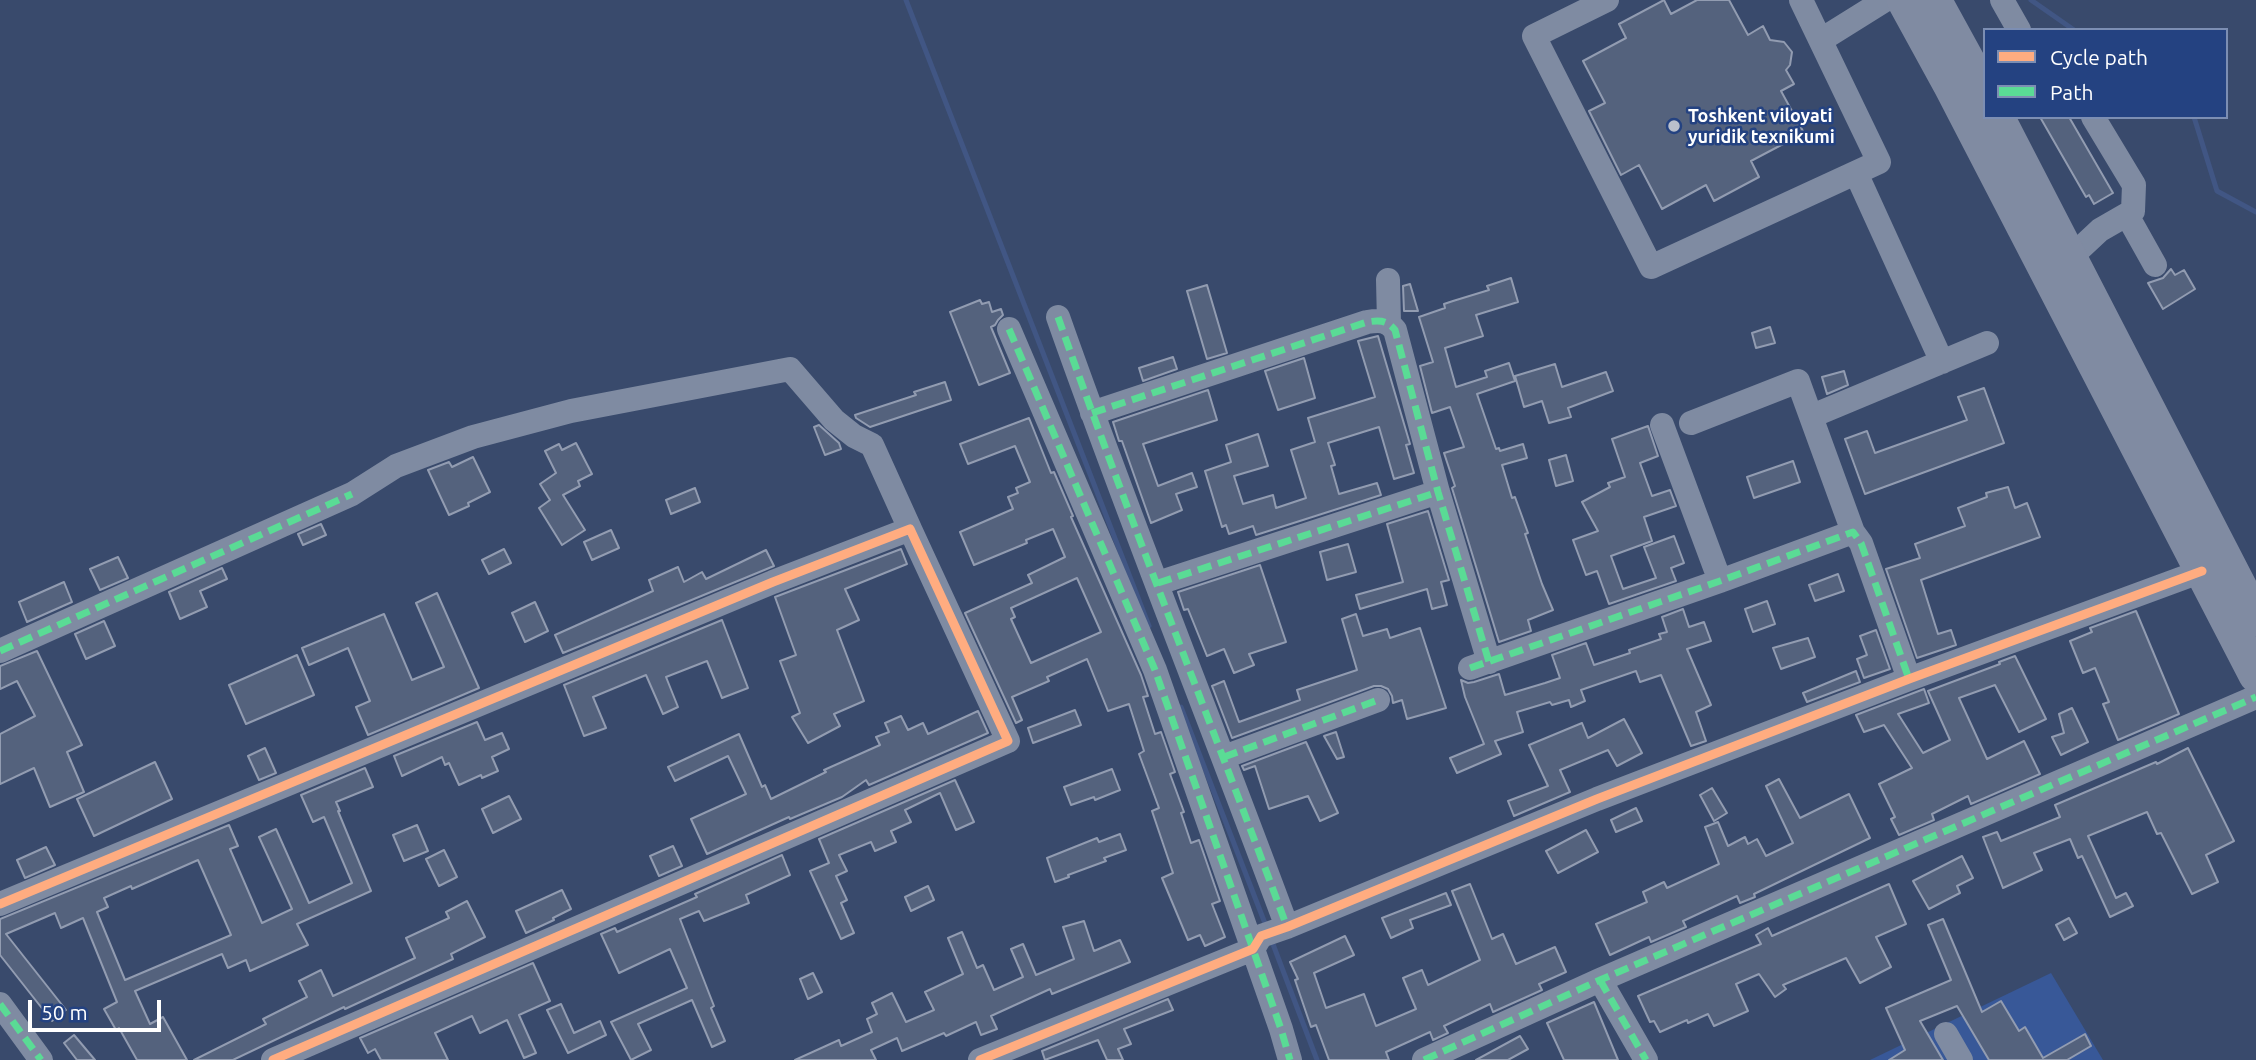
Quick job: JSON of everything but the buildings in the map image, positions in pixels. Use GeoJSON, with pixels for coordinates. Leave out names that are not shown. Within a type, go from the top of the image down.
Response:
{"type":"FeatureCollection","features":[{"type":"Feature","properties":{"kind":"highway"},"geometry":{"type":"LineString","coordinates":[[1904,0],[1956,95],[2256,676]]}},
{"type":"Feature","properties":{"kind":"highway"},"geometry":{"type":"LineString","coordinates":[[1934,0],[1983,89]]}},
{"type":"Feature","properties":{"kind":"highway"},"geometry":{"type":"LineString","coordinates":[[1998,119],[2256,619]]}},
{"type":"Feature","properties":{"kind":"street"},"geometry":{"type":"LineString","coordinates":[[1607,0],[1534,36],[1651,267],[1879,162],[1801,0]]}},
{"type":"Feature","properties":{"kind":"street"},"geometry":{"type":"LineString","coordinates":[[1821,40],[1885,0]]}},
{"type":"Feature","properties":{"kind":"street"},"geometry":{"type":"LineString","coordinates":[[2002,0],[2018,28]]}},
{"type":"Feature","properties":{"kind":"street"},"geometry":{"type":"LineString","coordinates":[[2070,258],[2100,230],[2133,211],[2134,186],[2094,119]]}},
{"type":"Feature","properties":{"kind":"street"},"geometry":{"type":"LineString","coordinates":[[1856,173],[1941,362]]}},
{"type":"Feature","properties":{"kind":"street"},"geometry":{"type":"LineString","coordinates":[[2127,215],[2155,265]]}},
{"type":"Feature","properties":{"kind":"street"},"geometry":{"type":"LineString","coordinates":[[1388,280],[1389,323]]}},
{"type":"Feature","properties":{"kind":"street"},"geometry":{"type":"LineString","coordinates":[[1058,317],[1224,757],[1269,936],[1282,1029],[1290,1060]]}},
{"type":"Feature","properties":{"kind":"street"},"geometry":{"type":"LineString","coordinates":[[1092,413],[1367,322],[1378,320],[1389,323],[1395,330],[1438,492],[1479,665],[1853,532]]}},
{"type":"Feature","properties":{"kind":"street"},"geometry":{"type":"LineString","coordinates":[[1009,329],[1269,936]]}},
{"type":"Feature","properties":{"kind":"street"},"geometry":{"type":"LineString","coordinates":[[1812,416],[1987,342]]}},
{"type":"Feature","properties":{"kind":"street"},"geometry":{"type":"LineString","coordinates":[[0,651],[352,494],[396,466],[473,437],[571,411],[790,369],[834,420],[854,436],[872,445],[1008,741],[273,1060]]}},
{"type":"Feature","properties":{"kind":"street"},"geometry":{"type":"LineString","coordinates":[[1691,423],[1798,381],[1853,532],[1861,543],[1909,678]]}},
{"type":"Feature","properties":{"kind":"street"},"geometry":{"type":"LineString","coordinates":[[1662,425],[1720,581]]}},
{"type":"Feature","properties":{"kind":"street"},"geometry":{"type":"LineString","coordinates":[[1158,583],[1438,492]]}},
{"type":"Feature","properties":{"kind":"street"},"geometry":{"type":"LineString","coordinates":[[0,904],[773,582],[910,529]]}},
{"type":"Feature","properties":{"kind":"street"},"geometry":{"type":"LineString","coordinates":[[980,1060],[1597,799],[1909,678],[2202,571]]}},
{"type":"Feature","properties":{"kind":"street"},"geometry":{"type":"LineString","coordinates":[[1424,1060],[1600,980],[2256,697]]}},
{"type":"Feature","properties":{"kind":"street"},"geometry":{"type":"LineString","coordinates":[[1224,757],[1378,700]]}},
{"type":"Feature","properties":{"kind":"street"},"geometry":{"type":"LineString","coordinates":[[1600,980],[1646,1060]]}},
{"type":"Feature","properties":{"kind":"street"},"geometry":{"type":"LineString","coordinates":[[0,1004],[41,1060]]}},
{"type":"Feature","properties":{"kind":"street"},"geometry":{"type":"LineString","coordinates":[[1946,1034],[1961,1060]]}},
{"type":"Feature","properties":{"kind":"shaded area"},"geometry":{"type":"Polygon","coordinates":[[[2051,973],[2103,1060],[1870,1060],[2051,973]]]}},
{"type":"Feature","properties":{"kind":"waterway"},"geometry":{"type":"LineString","coordinates":[[906,0],[1149,626]]}},
{"type":"Feature","properties":{"kind":"waterway"},"geometry":{"type":"LineString","coordinates":[[2031,0],[2071,28]]}},
{"type":"Feature","properties":{"kind":"waterway"},"geometry":{"type":"LineString","coordinates":[[2195,119],[2217,191],[2256,212]]}},
{"type":"Feature","properties":{"kind":"waterway"},"geometry":{"type":"LineString","coordinates":[[1181,707],[1266,926]]}},
{"type":"Feature","properties":{"kind":"waterway"},"geometry":{"type":"LineString","coordinates":[[1271,939],[1317,1060]]}},
{"type":"Feature","properties":{"kind":"marked path"},"geometry":{"type":"LineString","coordinates":[[1058,317],[1287,927]]}},
{"type":"Feature","properties":{"kind":"marked path"},"geometry":{"type":"LineString","coordinates":[[1092,413],[1367,322],[1389,324],[1395,330],[1438,492],[1489,662]]}},
{"type":"Feature","properties":{"kind":"marked path"},"geometry":{"type":"LineString","coordinates":[[1009,329],[1155,670],[1290,1060]]}},
{"type":"Feature","properties":{"kind":"marked path"},"geometry":{"type":"LineString","coordinates":[[1158,583],[1438,492]]}},
{"type":"Feature","properties":{"kind":"marked path"},"geometry":{"type":"LineString","coordinates":[[0,651],[352,494]]}},
{"type":"Feature","properties":{"kind":"marked path"},"geometry":{"type":"LineString","coordinates":[[1470,668],[1853,532],[1861,543],[1909,679]]}},
{"type":"Feature","properties":{"kind":"marked path"},"geometry":{"type":"LineString","coordinates":[[1424,1060],[1600,980],[2256,697]]}},
{"type":"Feature","properties":{"kind":"marked path"},"geometry":{"type":"LineString","coordinates":[[1224,757],[1378,700]]}},
{"type":"Feature","properties":{"kind":"marked path"},"geometry":{"type":"LineString","coordinates":[[1600,980],[1646,1060]]}},
{"type":"Feature","properties":{"kind":"marked path"},"geometry":{"type":"LineString","coordinates":[[0,1004],[41,1060]]}},
{"type":"Feature","properties":{"kind":"cycle path"},"geometry":{"type":"LineString","coordinates":[[0,904],[773,582],[910,529],[1008,741],[273,1060]]}},
{"type":"Feature","properties":{"kind":"cycle path"},"geometry":{"type":"LineString","coordinates":[[980,1060],[1253,949],[1261,936],[1597,799],[1909,679],[2202,571]]}},
{"type":"Feature","properties":{"kind":"place","name":"Toshkent viloyati yuridik texnikumi"},"geometry":{"type":"Point","coordinates":[1674,126]}}]}
